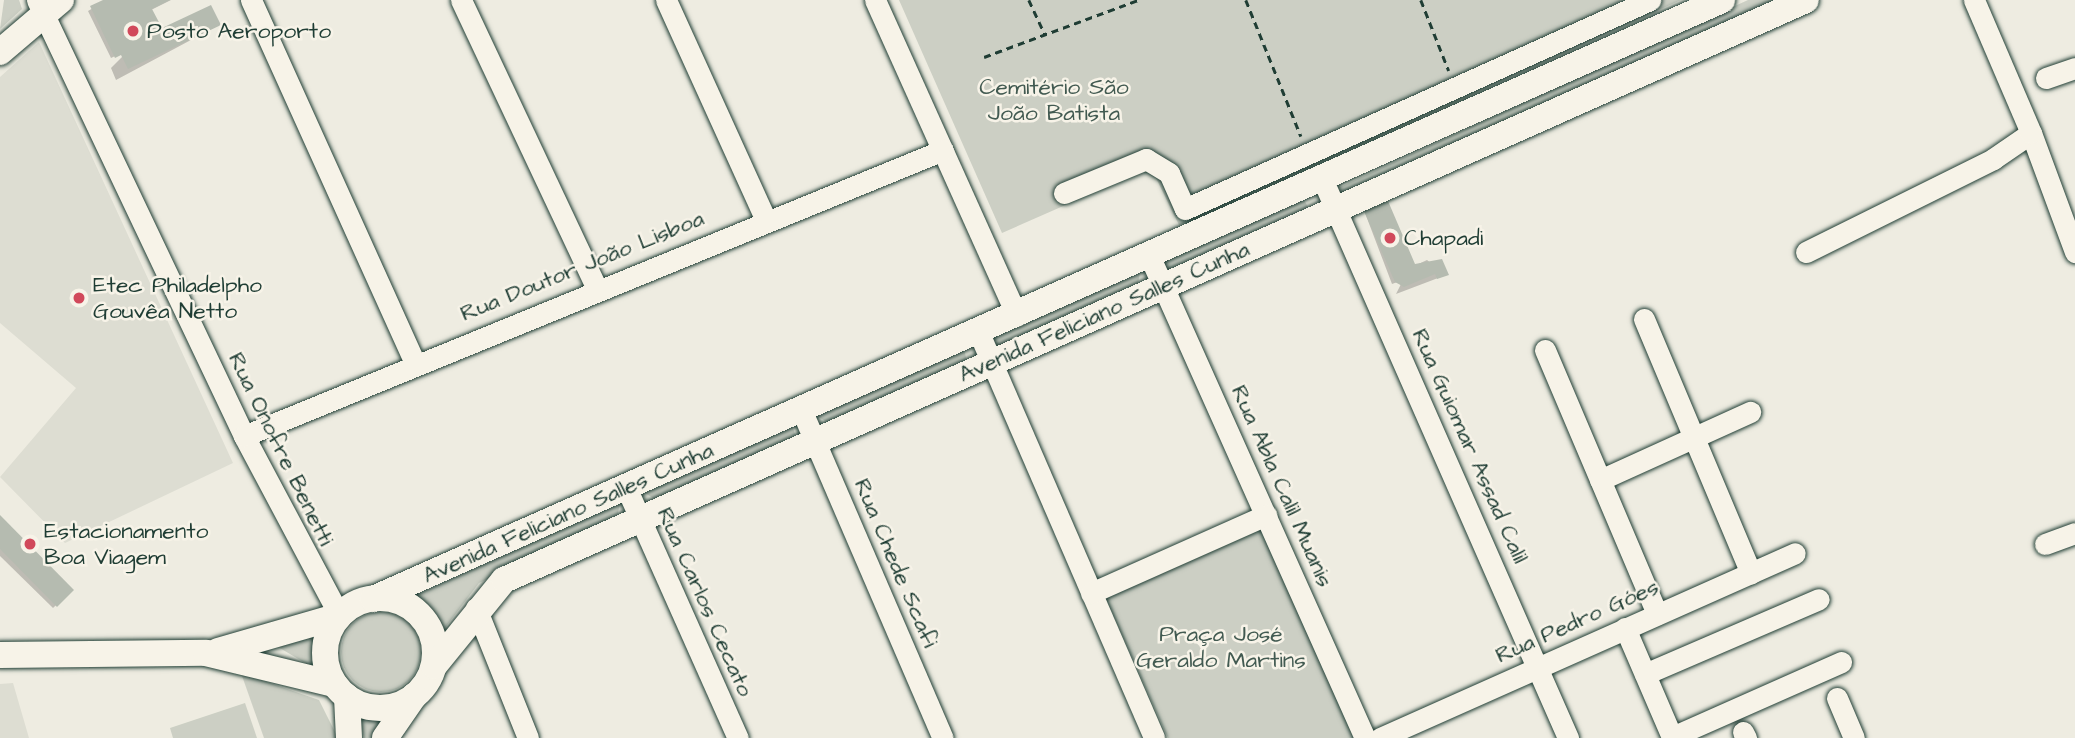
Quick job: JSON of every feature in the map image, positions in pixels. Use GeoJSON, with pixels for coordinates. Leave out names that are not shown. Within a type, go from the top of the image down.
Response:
{"type":"FeatureCollection","features":[{"type":"Feature","properties":{"kind":"main road","name":"Avenida Feliciano Salles Cunha"},"geometry":{"type":"LineString","coordinates":[[373,599],[1017,316],[1149,255],[1314,165],[1722,0]]}},
{"type":"Feature","properties":{"kind":"main road","name":"Avenida Feliciano Salles Cunha"},"geometry":{"type":"LineString","coordinates":[[434,666],[476,608],[504,580],[815,443],[1335,207],[1806,0]]}},
{"type":"Feature","properties":{"kind":"main road"},"geometry":{"type":"LineString","coordinates":[[0,52],[48,5]]}},
{"type":"Feature","properties":{"kind":"main road"},"geometry":{"type":"LineString","coordinates":[[0,655],[206,653],[339,615],[373,599],[406,604],[421,615],[431,630],[434,666],[385,738]]}},
{"type":"Feature","properties":{"kind":"main road"},"geometry":{"type":"LineString","coordinates":[[339,615],[325,649],[340,690],[349,738]]}},
{"type":"Feature","properties":{"kind":"main road"},"geometry":{"type":"LineString","coordinates":[[206,653],[340,690],[381,708],[415,696]]}},
{"type":"Feature","properties":{"kind":"street"},"geometry":{"type":"LineString","coordinates":[[251,0],[415,363]]}},
{"type":"Feature","properties":{"kind":"street"},"geometry":{"type":"LineString","coordinates":[[461,0],[596,287]]}},
{"type":"Feature","properties":{"kind":"street"},"geometry":{"type":"LineString","coordinates":[[666,0],[766,220]]}},
{"type":"Feature","properties":{"kind":"street"},"geometry":{"type":"LineString","coordinates":[[875,0],[1017,316]]}},
{"type":"Feature","properties":{"kind":"street"},"geometry":{"type":"LineString","coordinates":[[1064,193],[1146,159],[1169,173],[1185,209],[1314,165],[1456,88],[1650,0]]}},
{"type":"Feature","properties":{"kind":"street"},"geometry":{"type":"LineString","coordinates":[[1974,0],[2031,133],[2075,252]]}},
{"type":"Feature","properties":{"kind":"street","name":"Rua Onofre Benetti"},"geometry":{"type":"LineString","coordinates":[[48,5],[244,436],[339,615]]}},
{"type":"Feature","properties":{"kind":"street"},"geometry":{"type":"LineString","coordinates":[[2046,78],[2075,68]]}},
{"type":"Feature","properties":{"kind":"street"},"geometry":{"type":"LineString","coordinates":[[1806,252],[1993,159],[2031,133]]}},
{"type":"Feature","properties":{"kind":"street","name":"Rua Doutor João Lisboa"},"geometry":{"type":"LineString","coordinates":[[244,436],[596,287],[943,150]]}},
{"type":"Feature","properties":{"kind":"street","name":"Rua Guiomar Assad Calil"},"geometry":{"type":"LineString","coordinates":[[1314,165],[1539,667],[1568,738]]}},
{"type":"Feature","properties":{"kind":"street","name":"Rua Abla Calil Muanis"},"geometry":{"type":"LineString","coordinates":[[1149,255],[1365,738]]}},
{"type":"Feature","properties":{"kind":"street"},"geometry":{"type":"LineString","coordinates":[[1644,319],[1751,573]]}},
{"type":"Feature","properties":{"kind":"street"},"geometry":{"type":"LineString","coordinates":[[979,333],[1154,738]]}},
{"type":"Feature","properties":{"kind":"street"},"geometry":{"type":"LineString","coordinates":[[1545,350],[1657,614]]}},
{"type":"Feature","properties":{"kind":"street","name":"Rua Chede Scafi"},"geometry":{"type":"LineString","coordinates":[[801,409],[943,738]]}},
{"type":"Feature","properties":{"kind":"street"},"geometry":{"type":"LineString","coordinates":[[1600,480],[1750,412]]}},
{"type":"Feature","properties":{"kind":"street","name":"Rua Carlos Cecato"},"geometry":{"type":"LineString","coordinates":[[626,487],[738,738]]}},
{"type":"Feature","properties":{"kind":"street"},"geometry":{"type":"LineString","coordinates":[[1091,593],[1266,515]]}},
{"type":"Feature","properties":{"kind":"street"},"geometry":{"type":"LineString","coordinates":[[2045,544],[2075,533]]}},
{"type":"Feature","properties":{"kind":"street","name":"Rua Pedro Góes"},"geometry":{"type":"LineString","coordinates":[[1380,738],[1795,553]]}},
{"type":"Feature","properties":{"kind":"street"},"geometry":{"type":"LineString","coordinates":[[1645,674],[1819,599]]}},
{"type":"Feature","properties":{"kind":"street"},"geometry":{"type":"LineString","coordinates":[[476,608],[528,738]]}},
{"type":"Feature","properties":{"kind":"street"},"geometry":{"type":"LineString","coordinates":[[1625,628],[1672,737],[1841,662]]}},
{"type":"Feature","properties":{"kind":"street"},"geometry":{"type":"LineString","coordinates":[[1837,698],[1854,738]]}},
{"type":"Feature","properties":{"kind":"path"},"geometry":{"type":"LineString","coordinates":[[1029,0],[1045,34]]}},
{"type":"Feature","properties":{"kind":"path"},"geometry":{"type":"LineString","coordinates":[[984,57],[1138,0]]}},
{"type":"Feature","properties":{"kind":"path"},"geometry":{"type":"LineString","coordinates":[[1246,0],[1314,165]]}},
{"type":"Feature","properties":{"kind":"path"},"geometry":{"type":"LineString","coordinates":[[1421,0],[1456,88]]}},
{"type":"Feature","properties":{"kind":"shaded area","name":"Etec Philadelpho Gouvêa Netto"},"geometry":{"type":"Polygon","coordinates":[[[39,42],[233,463],[65,543],[0,477],[76,388],[0,323],[0,77],[39,42]]]}},
{"type":"Feature","properties":{"kind":"shaded area"},"geometry":{"type":"Polygon","coordinates":[[[13,683],[29,738],[0,738],[0,684],[13,683]]]}},
{"type":"Feature","properties":{"kind":"green space"},"geometry":{"type":"Polygon","coordinates":[[[4,0],[19,0],[22,9],[0,29],[4,0]]]}},
{"type":"Feature","properties":{"kind":"green space","name":"Cemitério São João Batista"},"geometry":{"type":"Polygon","coordinates":[[[899,0],[1681,0],[1179,225],[1156,178],[1143,171],[1002,233],[899,0]]]}},
{"type":"Feature","properties":{"kind":"green space"},"geometry":{"type":"Polygon","coordinates":[[[1748,0],[1783,0],[1341,194],[1338,188],[1748,0]]]}},
{"type":"Feature","properties":{"kind":"green space"},"geometry":{"type":"Polygon","coordinates":[[[1302,196],[1310,211],[1169,271],[1162,264],[1164,256],[1302,196]]]}},
{"type":"Feature","properties":{"kind":"green space"},"geometry":{"type":"Polygon","coordinates":[[[1140,272],[1138,284],[997,347],[991,341],[991,334],[1140,272]]]}},
{"type":"Feature","properties":{"kind":"green space"},"geometry":{"type":"Polygon","coordinates":[[[964,348],[967,363],[830,424],[819,417],[820,410],[964,348]]]}},
{"type":"Feature","properties":{"kind":"green space"},"geometry":{"type":"Polygon","coordinates":[[[792,424],[796,438],[656,500],[645,493],[645,487],[792,424]]]}},
{"type":"Feature","properties":{"kind":"green space"},"geometry":{"type":"Polygon","coordinates":[[[620,503],[617,518],[479,583],[441,633],[410,598],[620,503]]]}},
{"type":"Feature","properties":{"kind":"green space","name":"Praça José Geraldo Martins"},"geometry":{"type":"Polygon","coordinates":[[[1261,526],[1355,738],[1168,738],[1105,596],[1261,526]]]}},
{"type":"Feature","properties":{"kind":"green space"},"geometry":{"type":"Polygon","coordinates":[[[381,612],[396,615],[409,624],[418,637],[421,652],[418,667],[409,680],[396,689],[381,692],[366,689],[353,680],[344,667],[341,652],[344,637],[353,624],[366,615],[381,612]]]}},
{"type":"Feature","properties":{"kind":"green space"},"geometry":{"type":"Polygon","coordinates":[[[317,630],[317,670],[273,644],[317,630]]]}},
{"type":"Feature","properties":{"kind":"green space"},"geometry":{"type":"Polygon","coordinates":[[[241,673],[319,700],[338,738],[264,738],[241,673]]]}},
{"type":"Feature","properties":{"kind":"green space"},"geometry":{"type":"Polygon","coordinates":[[[245,703],[257,738],[173,738],[170,728],[245,703]]]}},
{"type":"Feature","properties":{"kind":"green space"},"geometry":{"type":"Polygon","coordinates":[[[359,713],[397,714],[381,738],[364,738],[359,713]]]}},
{"type":"Feature","properties":{"kind":"building"},"geometry":{"type":"Polygon","coordinates":[[[103,0],[170,0],[152,9],[162,28],[211,5],[221,25],[128,69],[121,55],[115,58],[90,6],[103,0]]]}},
{"type":"Feature","properties":{"kind":"building","name":"Chapadi"},"geometry":{"type":"Polygon","coordinates":[[[1388,201],[1415,264],[1442,259],[1449,275],[1437,279],[1435,274],[1404,287],[1395,282],[1364,211],[1388,201]]]}},
{"type":"Feature","properties":{"kind":"building"},"geometry":{"type":"Polygon","coordinates":[[[0,515],[74,590],[57,607],[0,549],[0,515]]]}},
{"type":"Feature","properties":{"kind":"place","name":"Posto Aeroporto"},"geometry":{"type":"Point","coordinates":[133,31]}},
{"type":"Feature","properties":{"kind":"place","name":"Chapadi"},"geometry":{"type":"Point","coordinates":[1390,238]}},
{"type":"Feature","properties":{"kind":"place","name":"Etec Philadelpho Gouvêa Netto"},"geometry":{"type":"Point","coordinates":[79,298]}},
{"type":"Feature","properties":{"kind":"place","name":"Estacionamento Boa Viagem"},"geometry":{"type":"Point","coordinates":[30,544]}}]}
